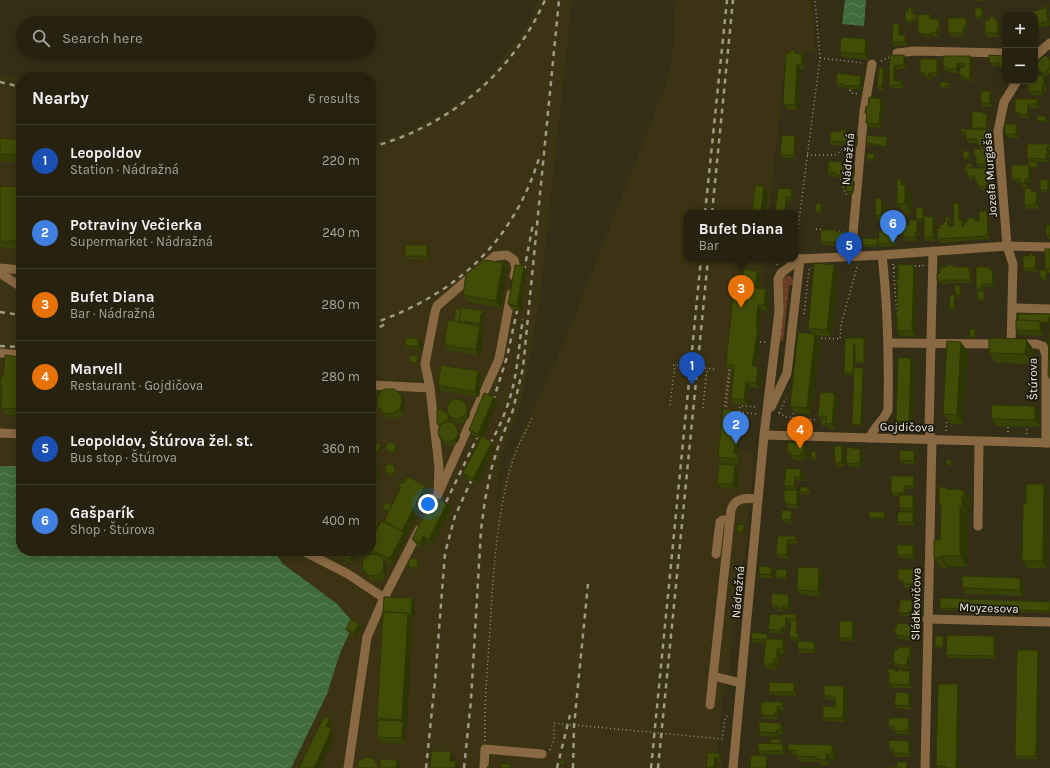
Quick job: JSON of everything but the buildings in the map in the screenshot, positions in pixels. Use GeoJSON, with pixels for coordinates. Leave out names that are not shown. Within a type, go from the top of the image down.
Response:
{"type":"FeatureCollection","features":[{"type":"Feature","properties":{"kind":"street"},"geometry":{"type":"LineString","coordinates":[[1038,52],[1050,43]]}},
{"type":"Feature","properties":{"kind":"street"},"geometry":{"type":"LineString","coordinates":[[897,53],[915,51],[1002,52]]}},
{"type":"Feature","properties":{"kind":"street","name":"Nádražná"},"geometry":{"type":"LineString","coordinates":[[852,260],[860,150],[864,111],[872,64]]}},
{"type":"Feature","properties":{"kind":"street","name":"Jozefa Murgaša"},"geometry":{"type":"LineString","coordinates":[[1008,246],[998,131],[1004,102],[1015,84]]}},
{"type":"Feature","properties":{"kind":"street"},"geometry":{"type":"LineString","coordinates":[[1008,246],[1013,264],[1011,344]]}},
{"type":"Feature","properties":{"kind":"street"},"geometry":{"type":"LineString","coordinates":[[800,259],[852,260],[882,255],[1008,246],[1050,247]]}},
{"type":"Feature","properties":{"kind":"street"},"geometry":{"type":"LineString","coordinates":[[932,440],[929,431],[933,251]]}},
{"type":"Feature","properties":{"kind":"street"},"geometry":{"type":"LineString","coordinates":[[348,768],[366,637],[384,598],[438,494],[499,359],[516,269],[514,260],[507,255],[495,256],[437,306],[434,312],[425,364],[430,388],[439,467],[438,494]]}},
{"type":"Feature","properties":{"kind":"street"},"geometry":{"type":"LineString","coordinates":[[870,438],[873,430],[884,419],[888,410],[889,343],[886,290],[882,255]]}},
{"type":"Feature","properties":{"kind":"street","name":"Nádražná"},"geometry":{"type":"LineString","coordinates":[[733,768],[764,435],[773,402],[787,372],[800,259]]}},
{"type":"Feature","properties":{"kind":"street","name":"Nádražná"},"geometry":{"type":"LineString","coordinates":[[770,417],[779,311],[778,279],[781,273],[796,262]]}},
{"type":"Feature","properties":{"kind":"street"},"geometry":{"type":"LineString","coordinates":[[0,268],[16,270]]}},
{"type":"Feature","properties":{"kind":"street"},"geometry":{"type":"LineString","coordinates":[[0,273],[16,284]]}},
{"type":"Feature","properties":{"kind":"street"},"geometry":{"type":"LineString","coordinates":[[1012,308],[1050,309]]}},
{"type":"Feature","properties":{"kind":"street","name":"Štúrova"},"geometry":{"type":"LineString","coordinates":[[889,343],[1036,344],[1043,346],[1046,355],[1048,443]]}},
{"type":"Feature","properties":{"kind":"street"},"geometry":{"type":"LineString","coordinates":[[0,353],[16,355]]}},
{"type":"Feature","properties":{"kind":"street"},"geometry":{"type":"LineString","coordinates":[[376,385],[430,388]]}},
{"type":"Feature","properties":{"kind":"street"},"geometry":{"type":"LineString","coordinates":[[0,433],[16,434]]}},
{"type":"Feature","properties":{"kind":"street","name":"Gojdičova"},"geometry":{"type":"LineString","coordinates":[[764,435],[1048,443]]}},
{"type":"Feature","properties":{"kind":"street","name":"Sládkovičova"},"geometry":{"type":"LineString","coordinates":[[925,768],[932,440]]}},
{"type":"Feature","properties":{"kind":"street"},"geometry":{"type":"LineString","coordinates":[[978,441],[978,526]]}},
{"type":"Feature","properties":{"kind":"street"},"geometry":{"type":"LineString","coordinates":[[710,705],[731,510],[734,502],[738,499],[758,499]]}},
{"type":"Feature","properties":{"kind":"street"},"geometry":{"type":"LineString","coordinates":[[716,554],[720,522],[723,520],[730,520]]}},
{"type":"Feature","properties":{"kind":"street"},"geometry":{"type":"LineString","coordinates":[[313,556],[348,574],[384,598]]}},
{"type":"Feature","properties":{"kind":"street","name":"Moyzesova"},"geometry":{"type":"LineString","coordinates":[[927,619],[1050,622]]}},
{"type":"Feature","properties":{"kind":"street"},"geometry":{"type":"LineString","coordinates":[[713,676],[741,683]]}},
{"type":"Feature","properties":{"kind":"street"},"geometry":{"type":"LineString","coordinates":[[484,768],[485,749],[542,754]]}},
{"type":"Feature","properties":{"kind":"path"},"geometry":{"type":"LineString","coordinates":[[798,227],[820,58],[815,0]]}},
{"type":"Feature","properties":{"kind":"path"},"geometry":{"type":"LineString","coordinates":[[820,58],[872,64],[897,53]]}},
{"type":"Feature","properties":{"kind":"path"},"geometry":{"type":"LineString","coordinates":[[807,155],[835,155],[845,147],[860,150]]}},
{"type":"Feature","properties":{"kind":"path"},"geometry":{"type":"LineString","coordinates":[[841,178],[846,195],[856,200]]}},
{"type":"Feature","properties":{"kind":"path"},"geometry":{"type":"LineString","coordinates":[[816,229],[853,233]]}},
{"type":"Feature","properties":{"kind":"path"},"geometry":{"type":"LineString","coordinates":[[816,338],[840,339],[841,325],[858,262],[852,260]]}},
{"type":"Feature","properties":{"kind":"path"},"geometry":{"type":"LineString","coordinates":[[804,314],[810,269],[814,267]]}},
{"type":"Feature","properties":{"kind":"path"},"geometry":{"type":"LineString","coordinates":[[670,405],[674,365],[681,366]]}},
{"type":"Feature","properties":{"kind":"path"},"geometry":{"type":"LineString","coordinates":[[703,408],[706,368],[714,369]]}},
{"type":"Feature","properties":{"kind":"path"},"geometry":{"type":"LineString","coordinates":[[724,410],[729,369]]}},
{"type":"Feature","properties":{"kind":"path"},"geometry":{"type":"LineString","coordinates":[[728,411],[726,410],[729,369]]}},
{"type":"Feature","properties":{"kind":"path"},"geometry":{"type":"LineString","coordinates":[[793,419],[794,404]]}},
{"type":"Feature","properties":{"kind":"path"},"geometry":{"type":"LineString","coordinates":[[739,412],[740,406],[759,408]]}},
{"type":"Feature","properties":{"kind":"path"},"geometry":{"type":"LineString","coordinates":[[734,411],[756,414],[759,418],[770,417],[779,413],[793,419],[817,420]]}},
{"type":"Feature","properties":{"kind":"path"},"geometry":{"type":"LineString","coordinates":[[946,431],[947,416]]}},
{"type":"Feature","properties":{"kind":"path"},"geometry":{"type":"LineString","coordinates":[[485,749],[485,696],[495,553],[512,462],[532,418]]}},
{"type":"Feature","properties":{"kind":"path"},"geometry":{"type":"LineString","coordinates":[[897,422],[897,430]]}},
{"type":"Feature","properties":{"kind":"path"},"geometry":{"type":"LineString","coordinates":[[1008,426],[1008,433]]}},
{"type":"Feature","properties":{"kind":"path"},"geometry":{"type":"LineString","coordinates":[[1027,426],[1027,434]]}},
{"type":"Feature","properties":{"kind":"path"},"geometry":{"type":"LineString","coordinates":[[554,740],[554,723],[722,739],[725,718]]}},
{"type":"Feature","properties":{"kind":"shaded area"},"geometry":{"type":"Polygon","coordinates":[[[538,0],[572,0],[540,297],[522,402],[501,456],[496,507],[510,459],[567,336],[667,82],[671,65],[674,36],[675,0],[811,0],[816,53],[786,53],[769,210],[684,210],[684,262],[764,262],[762,310],[739,450],[754,451],[745,558],[739,572],[735,610],[736,621],[733,626],[729,675],[724,684],[717,756],[722,757],[721,768],[0,768],[0,74],[16,77],[16,556],[376,556],[376,142],[412,129],[449,109],[486,80],[528,25],[538,0]]]}},
{"type":"Feature","properties":{"kind":"shaded area"},"geometry":{"type":"Polygon","coordinates":[[[784,275],[790,276],[795,283],[789,286],[783,341],[779,341],[781,282],[784,275]]]}},
{"type":"Feature","properties":{"kind":"water"},"geometry":{"type":"Polygon","coordinates":[[[845,0],[866,0],[864,26],[842,24],[845,0]]]}},
{"type":"Feature","properties":{"kind":"water"},"geometry":{"type":"Polygon","coordinates":[[[0,466],[16,466],[16,556],[277,556],[283,564],[336,603],[354,623],[340,653],[327,694],[291,768],[0,768],[0,466]]]}},
{"type":"Feature","properties":{"kind":"railway"},"geometry":{"type":"LineString","coordinates":[[376,145],[399,138],[426,126],[451,111],[475,93],[496,73],[515,51],[545,0]]}},
{"type":"Feature","properties":{"kind":"railway"},"geometry":{"type":"LineString","coordinates":[[464,768],[471,700],[481,530],[491,470],[499,444],[513,410],[523,368],[559,0]]}},
{"type":"Feature","properties":{"kind":"railway"},"geometry":{"type":"LineString","coordinates":[[705,210],[727,0]]}},
{"type":"Feature","properties":{"kind":"railway"},"geometry":{"type":"LineString","coordinates":[[712,210],[733,0]]}},
{"type":"Feature","properties":{"kind":"railway"},"geometry":{"type":"LineString","coordinates":[[0,82],[16,86]]}},
{"type":"Feature","properties":{"kind":"railway"},"geometry":{"type":"LineString","coordinates":[[376,322],[402,312],[430,298],[455,281],[478,261],[498,239],[515,214],[529,186],[540,155]]}},
{"type":"Feature","properties":{"kind":"railway"},"geometry":{"type":"LineString","coordinates":[[524,271],[533,224]]}},
{"type":"Feature","properties":{"kind":"railway"},"geometry":{"type":"LineString","coordinates":[[651,768],[701,262]]}},
{"type":"Feature","properties":{"kind":"railway"},"geometry":{"type":"LineString","coordinates":[[658,768],[708,262]]}},
{"type":"Feature","properties":{"kind":"railway"},"geometry":{"type":"LineString","coordinates":[[493,401],[507,357],[517,311]]}},
{"type":"Feature","properties":{"kind":"railway"},"geometry":{"type":"LineString","coordinates":[[0,312],[16,314]]}},
{"type":"Feature","properties":{"kind":"railway"},"geometry":{"type":"LineString","coordinates":[[490,444],[503,418],[512,390],[523,319]]}},
{"type":"Feature","properties":{"kind":"railway"},"geometry":{"type":"LineString","coordinates":[[376,329],[387,323]]}},
{"type":"Feature","properties":{"kind":"railway"},"geometry":{"type":"LineString","coordinates":[[0,346],[16,347]]}},
{"type":"Feature","properties":{"kind":"railway"},"geometry":{"type":"LineString","coordinates":[[446,502],[477,438]]}},
{"type":"Feature","properties":{"kind":"railway"},"geometry":{"type":"LineString","coordinates":[[426,768],[435,681],[445,553],[455,516],[471,481]]}},
{"type":"Feature","properties":{"kind":"railway"},"geometry":{"type":"LineString","coordinates":[[573,768],[574,726],[588,584]]}},
{"type":"Feature","properties":{"kind":"railway"},"geometry":{"type":"LineString","coordinates":[[557,768],[570,715]]}},
{"type":"Feature","properties":{"kind":"place","name":"Gašparík"},"geometry":{"type":"Point","coordinates":[893,243]}},
{"type":"Feature","properties":{"kind":"place","name":"Leopoldov, Štúrova žel. st."},"geometry":{"type":"Point","coordinates":[849,265]}},
{"type":"Feature","properties":{"kind":"place","name":"Bufet Diana"},"geometry":{"type":"Point","coordinates":[741,308]}},
{"type":"Feature","properties":{"kind":"place","name":"Leopoldov"},"geometry":{"type":"Point","coordinates":[692,385]}},
{"type":"Feature","properties":{"kind":"place","name":"Potraviny Večierka"},"geometry":{"type":"Point","coordinates":[736,444]}},
{"type":"Feature","properties":{"kind":"place","name":"Marvell"},"geometry":{"type":"Point","coordinates":[800,449]}}]}
